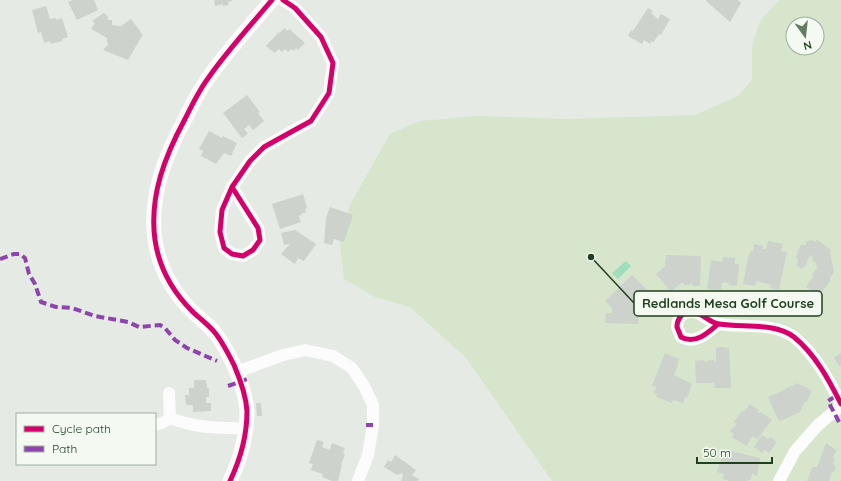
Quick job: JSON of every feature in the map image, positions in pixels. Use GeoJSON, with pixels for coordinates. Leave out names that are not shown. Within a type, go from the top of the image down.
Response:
{"type":"FeatureCollection","features":[{"type":"Feature","properties":{"kind":"street"},"geometry":{"type":"LineString","coordinates":[[230,481],[238,463],[246,429],[247,411],[245,396],[237,372],[218,336],[182,300],[168,278],[155,240],[155,198],[161,172],[168,153],[201,89],[219,63],[272,0]]}},
{"type":"Feature","properties":{"kind":"street"},"geometry":{"type":"LineString","coordinates":[[232,187],[258,228],[260,240],[253,250],[243,256],[232,254],[224,248],[220,232],[222,210],[232,187],[250,161],[264,147],[311,121],[329,93],[333,63],[321,37],[295,8],[283,0]]}},
{"type":"Feature","properties":{"kind":"street"},"geometry":{"type":"LineString","coordinates":[[718,324],[758,326],[775,329],[793,336],[810,353],[828,378],[841,405],[818,424],[795,451],[779,481]]}},
{"type":"Feature","properties":{"kind":"street"},"geometry":{"type":"LineString","coordinates":[[237,372],[283,355],[305,350],[333,356],[352,368],[364,386],[373,405],[373,425],[368,455],[358,481]]}},
{"type":"Feature","properties":{"kind":"street"},"geometry":{"type":"LineString","coordinates":[[169,393],[170,418]]}},
{"type":"Feature","properties":{"kind":"street"},"geometry":{"type":"LineString","coordinates":[[170,418],[185,424],[203,427],[246,429]]}},
{"type":"Feature","properties":{"kind":"street"},"geometry":{"type":"LineString","coordinates":[[156,425],[170,418]]}},
{"type":"Feature","properties":{"kind":"shaded area"},"geometry":{"type":"Polygon","coordinates":[[[779,0],[841,0],[841,481],[552,481],[466,358],[410,307],[375,297],[344,279],[339,235],[351,203],[390,134],[420,121],[477,116],[566,119],[695,115],[738,96],[752,80],[752,45],[760,21],[779,0]]]}},
{"type":"Feature","properties":{"kind":"shaded area"},"geometry":{"type":"Polygon","coordinates":[[[626,261],[631,266],[618,279],[612,273],[626,261]]]}},
{"type":"Feature","properties":{"kind":"building"},"geometry":{"type":"Polygon","coordinates":[[[73,0],[94,0],[98,10],[77,20],[68,2],[73,0]]]}},
{"type":"Feature","properties":{"kind":"building"},"geometry":{"type":"Polygon","coordinates":[[[214,0],[232,1],[228,2],[229,5],[223,6],[223,4],[215,6],[214,0]]]}},
{"type":"Feature","properties":{"kind":"building"},"geometry":{"type":"Polygon","coordinates":[[[738,0],[741,3],[730,22],[706,1],[738,0]]]}},
{"type":"Feature","properties":{"kind":"building"},"geometry":{"type":"Polygon","coordinates":[[[46,6],[50,19],[56,18],[56,20],[62,18],[68,37],[62,39],[62,41],[51,44],[50,41],[44,43],[41,32],[38,33],[32,10],[46,6]]]}},
{"type":"Feature","properties":{"kind":"building"},"geometry":{"type":"Polygon","coordinates":[[[648,8],[653,11],[651,13],[658,19],[661,14],[670,19],[661,35],[659,34],[653,43],[651,41],[650,44],[644,40],[642,44],[628,36],[648,8]]]}},
{"type":"Feature","properties":{"kind":"building"},"geometry":{"type":"Polygon","coordinates":[[[104,13],[108,17],[108,20],[112,20],[112,25],[121,26],[131,19],[143,35],[128,60],[103,50],[109,44],[107,43],[107,38],[91,29],[95,23],[92,21],[104,13]]]}},
{"type":"Feature","properties":{"kind":"building"},"geometry":{"type":"Polygon","coordinates":[[[284,28],[288,31],[289,29],[305,43],[298,50],[296,48],[294,51],[291,49],[288,52],[285,49],[282,52],[279,49],[275,53],[266,46],[284,28]]]}},
{"type":"Feature","properties":{"kind":"building"},"geometry":{"type":"Polygon","coordinates":[[[247,95],[260,112],[258,113],[264,121],[253,130],[249,125],[244,129],[248,134],[242,138],[223,113],[247,95]]]}},
{"type":"Feature","properties":{"kind":"building"},"geometry":{"type":"Polygon","coordinates":[[[209,131],[222,138],[223,136],[237,143],[231,156],[224,153],[216,164],[201,156],[203,151],[199,149],[209,131]]]}},
{"type":"Feature","properties":{"kind":"building"},"geometry":{"type":"Polygon","coordinates":[[[303,194],[307,208],[305,209],[306,212],[299,216],[301,222],[280,229],[272,204],[303,194]]]}},
{"type":"Feature","properties":{"kind":"building"},"geometry":{"type":"Polygon","coordinates":[[[330,207],[353,215],[344,242],[334,239],[332,245],[324,243],[326,218],[330,207]]]}},
{"type":"Feature","properties":{"kind":"building"},"geometry":{"type":"Polygon","coordinates":[[[295,230],[316,244],[304,261],[298,258],[295,264],[281,254],[290,244],[284,245],[281,233],[295,230]]]}},
{"type":"Feature","properties":{"kind":"building"},"geometry":{"type":"Polygon","coordinates":[[[812,240],[815,242],[818,240],[831,250],[830,252],[834,272],[830,278],[830,281],[819,296],[806,287],[814,276],[812,275],[817,268],[812,256],[810,255],[805,267],[802,269],[797,266],[798,259],[796,258],[797,251],[802,244],[805,246],[807,241],[812,240]]]}},
{"type":"Feature","properties":{"kind":"building"},"geometry":{"type":"Polygon","coordinates":[[[768,241],[783,244],[781,251],[787,252],[779,290],[770,288],[771,285],[756,281],[755,286],[743,284],[748,257],[751,251],[753,251],[754,244],[763,246],[763,249],[766,249],[768,241]]]}},
{"type":"Feature","properties":{"kind":"building"},"geometry":{"type":"Polygon","coordinates":[[[666,255],[701,256],[700,286],[692,286],[693,284],[690,283],[690,285],[684,285],[684,283],[681,283],[671,292],[656,274],[665,266],[666,255]]]}},
{"type":"Feature","properties":{"kind":"building"},"geometry":{"type":"Polygon","coordinates":[[[723,257],[735,258],[735,264],[739,264],[737,286],[728,285],[729,283],[722,282],[721,290],[707,289],[711,260],[722,262],[723,257]]]}},
{"type":"Feature","properties":{"kind":"building"},"geometry":{"type":"Polygon","coordinates":[[[632,275],[653,296],[648,302],[646,300],[640,308],[639,307],[637,309],[637,314],[639,314],[638,324],[605,323],[606,313],[612,313],[612,308],[605,301],[632,275]]]}},
{"type":"Feature","properties":{"kind":"building"},"geometry":{"type":"Polygon","coordinates":[[[716,348],[729,348],[731,388],[715,388],[714,383],[696,383],[695,361],[702,360],[705,361],[705,363],[707,361],[714,360],[716,362],[716,348]]]}},
{"type":"Feature","properties":{"kind":"building"},"geometry":{"type":"Polygon","coordinates":[[[665,353],[679,359],[674,375],[692,384],[687,398],[685,397],[683,403],[673,400],[672,403],[656,397],[657,394],[654,393],[656,387],[652,386],[665,353]]]}},
{"type":"Feature","properties":{"kind":"building"},"geometry":{"type":"Polygon","coordinates":[[[841,353],[841,366],[840,367],[834,358],[841,353]]]}},
{"type":"Feature","properties":{"kind":"building"},"geometry":{"type":"Polygon","coordinates":[[[194,380],[206,380],[207,388],[209,388],[209,397],[206,397],[206,403],[211,403],[211,411],[193,412],[193,405],[186,405],[185,395],[189,395],[189,388],[194,388],[194,380]]]}},
{"type":"Feature","properties":{"kind":"building"},"geometry":{"type":"Polygon","coordinates":[[[796,383],[812,390],[807,402],[805,401],[800,412],[781,421],[778,420],[768,397],[796,383]]]}},
{"type":"Feature","properties":{"kind":"building"},"geometry":{"type":"Polygon","coordinates":[[[256,403],[261,403],[262,416],[257,416],[256,403]]]}},
{"type":"Feature","properties":{"kind":"building"},"geometry":{"type":"Polygon","coordinates":[[[750,404],[759,410],[757,412],[761,412],[772,420],[757,439],[753,436],[746,446],[732,437],[734,434],[730,431],[737,424],[734,422],[742,411],[744,412],[750,404]]]}},
{"type":"Feature","properties":{"kind":"building"},"geometry":{"type":"Polygon","coordinates":[[[762,435],[768,439],[770,437],[777,442],[769,453],[764,450],[762,453],[754,447],[762,435]]]}},
{"type":"Feature","properties":{"kind":"building"},"geometry":{"type":"Polygon","coordinates":[[[317,440],[324,442],[322,447],[330,450],[332,443],[345,448],[343,453],[345,454],[338,481],[332,481],[322,477],[323,474],[311,470],[313,464],[309,463],[317,440]]]}},
{"type":"Feature","properties":{"kind":"building"},"geometry":{"type":"Polygon","coordinates":[[[826,443],[836,450],[833,458],[835,458],[833,463],[836,467],[834,472],[832,472],[829,481],[807,481],[813,467],[817,467],[826,443]]]}},
{"type":"Feature","properties":{"kind":"building"},"geometry":{"type":"Polygon","coordinates":[[[726,450],[760,458],[757,476],[752,474],[750,480],[748,481],[729,481],[723,479],[724,474],[717,472],[722,456],[724,457],[726,450]]]}},
{"type":"Feature","properties":{"kind":"building"},"geometry":{"type":"Polygon","coordinates":[[[395,455],[416,470],[412,475],[419,479],[418,481],[401,481],[403,476],[402,473],[397,475],[384,467],[388,460],[391,462],[395,455]]]}},
{"type":"Feature","properties":{"kind":"marked path"},"geometry":{"type":"LineString","coordinates":[[0,259],[14,254],[20,254],[25,258],[29,274],[35,284],[41,302],[56,307],[72,308],[95,316],[128,322],[139,327],[160,325],[165,328],[175,340],[187,348],[217,361]]}},
{"type":"Feature","properties":{"kind":"marked path"},"geometry":{"type":"LineString","coordinates":[[228,386],[250,378]]}},
{"type":"Feature","properties":{"kind":"marked path"},"geometry":{"type":"LineString","coordinates":[[839,394],[828,401],[839,422]]}},
{"type":"Feature","properties":{"kind":"marked path"},"geometry":{"type":"LineString","coordinates":[[366,425],[373,425]]}},
{"type":"Feature","properties":{"kind":"cycle path"},"geometry":{"type":"LineString","coordinates":[[230,481],[240,456],[246,429],[247,411],[244,394],[234,365],[221,341],[216,334],[185,304],[163,269],[155,240],[154,208],[160,177],[165,162],[199,92],[224,57],[272,0]]}},
{"type":"Feature","properties":{"kind":"cycle path"},"geometry":{"type":"LineString","coordinates":[[232,187],[258,228],[260,240],[253,250],[243,256],[232,254],[224,248],[220,232],[222,210],[232,187],[250,161],[264,147],[311,121],[329,93],[333,63],[321,37],[295,8],[283,0]]}},
{"type":"Feature","properties":{"kind":"cycle path"},"geometry":{"type":"LineString","coordinates":[[718,324],[701,337],[691,340],[681,337],[677,327],[679,319],[682,315],[693,312],[719,324],[768,327],[786,332],[794,337],[809,351],[841,404]]}},
{"type":"Feature","properties":{"kind":"place","name":"Redlands Mesa Golf Course"},"geometry":{"type":"Point","coordinates":[591,257]}}]}
